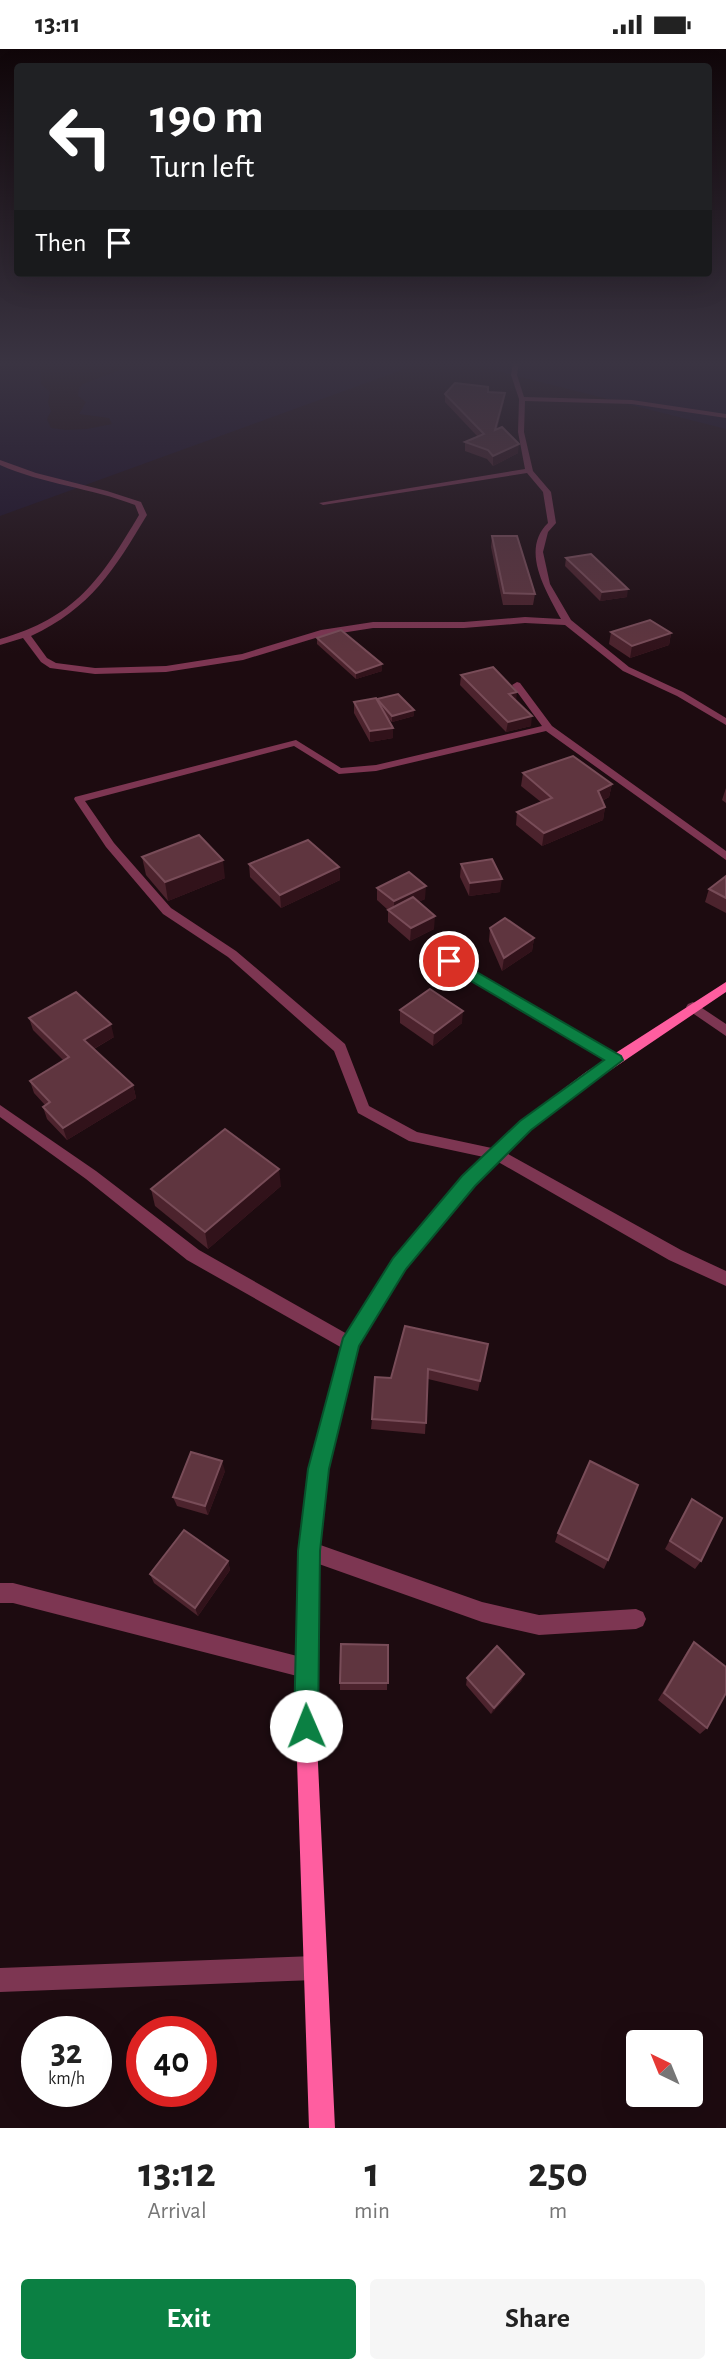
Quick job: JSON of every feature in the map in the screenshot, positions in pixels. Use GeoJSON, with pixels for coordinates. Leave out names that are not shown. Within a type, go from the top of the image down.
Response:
{"type":"FeatureCollection","features":[{"type":"Feature","properties":{"kind":"street"},"geometry":{"type":"LineString","coordinates":[[527,460],[529,471],[547,492],[552,523],[544,531],[539,552],[546,584],[567,622],[626,669],[680,694],[726,722]]}},
{"type":"Feature","properties":{"kind":"street"},"geometry":{"type":"LineString","coordinates":[[0,461],[50,481],[122,496],[138,504],[142,515],[110,570],[94,590],[60,616],[26,636],[0,642]]}},
{"type":"Feature","properties":{"kind":"street"},"geometry":{"type":"LineString","coordinates":[[323,503],[529,471]]}},
{"type":"Feature","properties":{"kind":"street"},"geometry":{"type":"LineString","coordinates":[[26,636],[44,660],[54,666],[95,671],[166,669],[243,657],[321,633],[373,625],[464,625],[525,620],[567,622]]}},
{"type":"Feature","properties":{"kind":"street"},"geometry":{"type":"LineString","coordinates":[[517,685],[548,728],[726,856]]}},
{"type":"Feature","properties":{"kind":"street"},"geometry":{"type":"LineString","coordinates":[[548,728],[376,768],[339,771],[296,743],[79,799],[110,845],[167,911],[232,954],[340,1048],[363,1109],[414,1137],[496,1154],[675,1255],[726,1279]]}},
{"type":"Feature","properties":{"kind":"street"},"geometry":{"type":"LineString","coordinates":[[449,961],[615,1060]]}},
{"type":"Feature","properties":{"kind":"street"},"geometry":{"type":"LineString","coordinates":[[322,2128],[305,1668],[309,1551],[319,1469],[350,1344],[399,1263],[468,1181],[526,1125],[615,1060],[726,986]]}},
{"type":"Feature","properties":{"kind":"street"},"geometry":{"type":"LineString","coordinates":[[693,1007],[726,1031]]}},
{"type":"Feature","properties":{"kind":"street"},"geometry":{"type":"LineString","coordinates":[[0,1110],[91,1175],[193,1255],[350,1344]]}},
{"type":"Feature","properties":{"kind":"street"},"geometry":{"type":"LineString","coordinates":[[309,1551],[482,1612],[539,1625],[636,1619]]}},
{"type":"Feature","properties":{"kind":"street"},"geometry":{"type":"LineString","coordinates":[[0,1593],[13,1593],[305,1668]]}},
{"type":"Feature","properties":{"kind":"street"},"geometry":{"type":"LineString","coordinates":[[0,1980],[315,1968]]}},
{"type":"Feature","properties":{"kind":"shaded area"},"geometry":{"type":"Polygon","coordinates":[[[0,460],[154,460],[0,516],[0,460]]]}},
{"type":"Feature","properties":{"kind":"building"},"geometry":{"type":"Polygon","coordinates":[[[492,536],[517,536],[535,594],[504,593],[492,536]]]}},
{"type":"Feature","properties":{"kind":"building"},"geometry":{"type":"Polygon","coordinates":[[[591,554],[628,589],[602,592],[566,558],[591,554]]]}},
{"type":"Feature","properties":{"kind":"building"},"geometry":{"type":"Polygon","coordinates":[[[650,620],[671,633],[632,646],[611,632],[650,620]]]}},
{"type":"Feature","properties":{"kind":"building"},"geometry":{"type":"Polygon","coordinates":[[[341,630],[382,664],[356,673],[317,638],[341,630]]]}},
{"type":"Feature","properties":{"kind":"building"},"geometry":{"type":"Polygon","coordinates":[[[493,667],[517,692],[509,694],[532,716],[508,722],[461,675],[493,667]]]}},
{"type":"Feature","properties":{"kind":"building"},"geometry":{"type":"Polygon","coordinates":[[[398,694],[414,710],[392,716],[377,699],[398,694]]]}},
{"type":"Feature","properties":{"kind":"building"},"geometry":{"type":"Polygon","coordinates":[[[376,698],[393,728],[370,731],[354,702],[376,698]]]}},
{"type":"Feature","properties":{"kind":"building"},"geometry":{"type":"Polygon","coordinates":[[[573,756],[612,784],[598,791],[605,807],[544,833],[517,812],[552,798],[523,773],[573,756]]]}},
{"type":"Feature","properties":{"kind":"building"},"geometry":{"type":"Polygon","coordinates":[[[199,835],[223,860],[165,882],[142,857],[199,835]]]}},
{"type":"Feature","properties":{"kind":"building"},"geometry":{"type":"Polygon","coordinates":[[[308,840],[339,867],[280,895],[249,864],[308,840]]]}},
{"type":"Feature","properties":{"kind":"building"},"geometry":{"type":"Polygon","coordinates":[[[492,859],[502,879],[470,883],[461,864],[492,859]]]}},
{"type":"Feature","properties":{"kind":"building"},"geometry":{"type":"Polygon","coordinates":[[[409,872],[426,886],[394,901],[377,888],[409,872]]]}},
{"type":"Feature","properties":{"kind":"building"},"geometry":{"type":"Polygon","coordinates":[[[726,876],[726,898],[709,889],[726,876]]]}},
{"type":"Feature","properties":{"kind":"building"},"geometry":{"type":"Polygon","coordinates":[[[413,897],[435,916],[411,928],[388,910],[413,897]]]}},
{"type":"Feature","properties":{"kind":"building"},"geometry":{"type":"Polygon","coordinates":[[[505,918],[534,938],[504,958],[490,928],[505,918]]]}},
{"type":"Feature","properties":{"kind":"building"},"geometry":{"type":"Polygon","coordinates":[[[430,989],[463,1011],[434,1033],[400,1010],[430,989]]]}},
{"type":"Feature","properties":{"kind":"building"},"geometry":{"type":"Polygon","coordinates":[[[76,992],[111,1024],[84,1040],[133,1085],[63,1128],[43,1107],[50,1102],[30,1081],[69,1057],[29,1018],[76,992]]]}},
{"type":"Feature","properties":{"kind":"building"},"geometry":{"type":"Polygon","coordinates":[[[225,1129],[279,1169],[205,1232],[151,1189],[225,1129]]]}},
{"type":"Feature","properties":{"kind":"building"},"geometry":{"type":"Polygon","coordinates":[[[405,1326],[488,1344],[480,1381],[428,1369],[426,1423],[372,1419],[375,1377],[391,1378],[405,1326]]]}},
{"type":"Feature","properties":{"kind":"building"},"geometry":{"type":"Polygon","coordinates":[[[191,1452],[222,1461],[205,1506],[173,1497],[191,1452]]]}},
{"type":"Feature","properties":{"kind":"building"},"geometry":{"type":"Polygon","coordinates":[[[590,1461],[638,1485],[608,1560],[558,1533],[590,1461]]]}},
{"type":"Feature","properties":{"kind":"building"},"geometry":{"type":"Polygon","coordinates":[[[692,1499],[722,1518],[701,1561],[670,1541],[692,1499]]]}},
{"type":"Feature","properties":{"kind":"building"},"geometry":{"type":"Polygon","coordinates":[[[184,1530],[228,1561],[195,1608],[150,1574],[184,1530]]]}},
{"type":"Feature","properties":{"kind":"building"},"geometry":{"type":"Polygon","coordinates":[[[694,1642],[726,1667],[726,1693],[707,1728],[664,1693],[694,1642]]]}},
{"type":"Feature","properties":{"kind":"building"},"geometry":{"type":"Polygon","coordinates":[[[341,1644],[388,1645],[388,1683],[340,1683],[341,1644]]]}},
{"type":"Feature","properties":{"kind":"building"},"geometry":{"type":"Polygon","coordinates":[[[497,1646],[524,1674],[494,1708],[467,1678],[497,1646]]]}},
{"type":"Feature","properties":{"kind":"route"},"geometry":{"type":"LineString","coordinates":[[306,1726],[309,1551],[319,1469],[350,1344],[399,1263],[468,1181],[526,1125],[615,1060],[449,961]]}}]}
